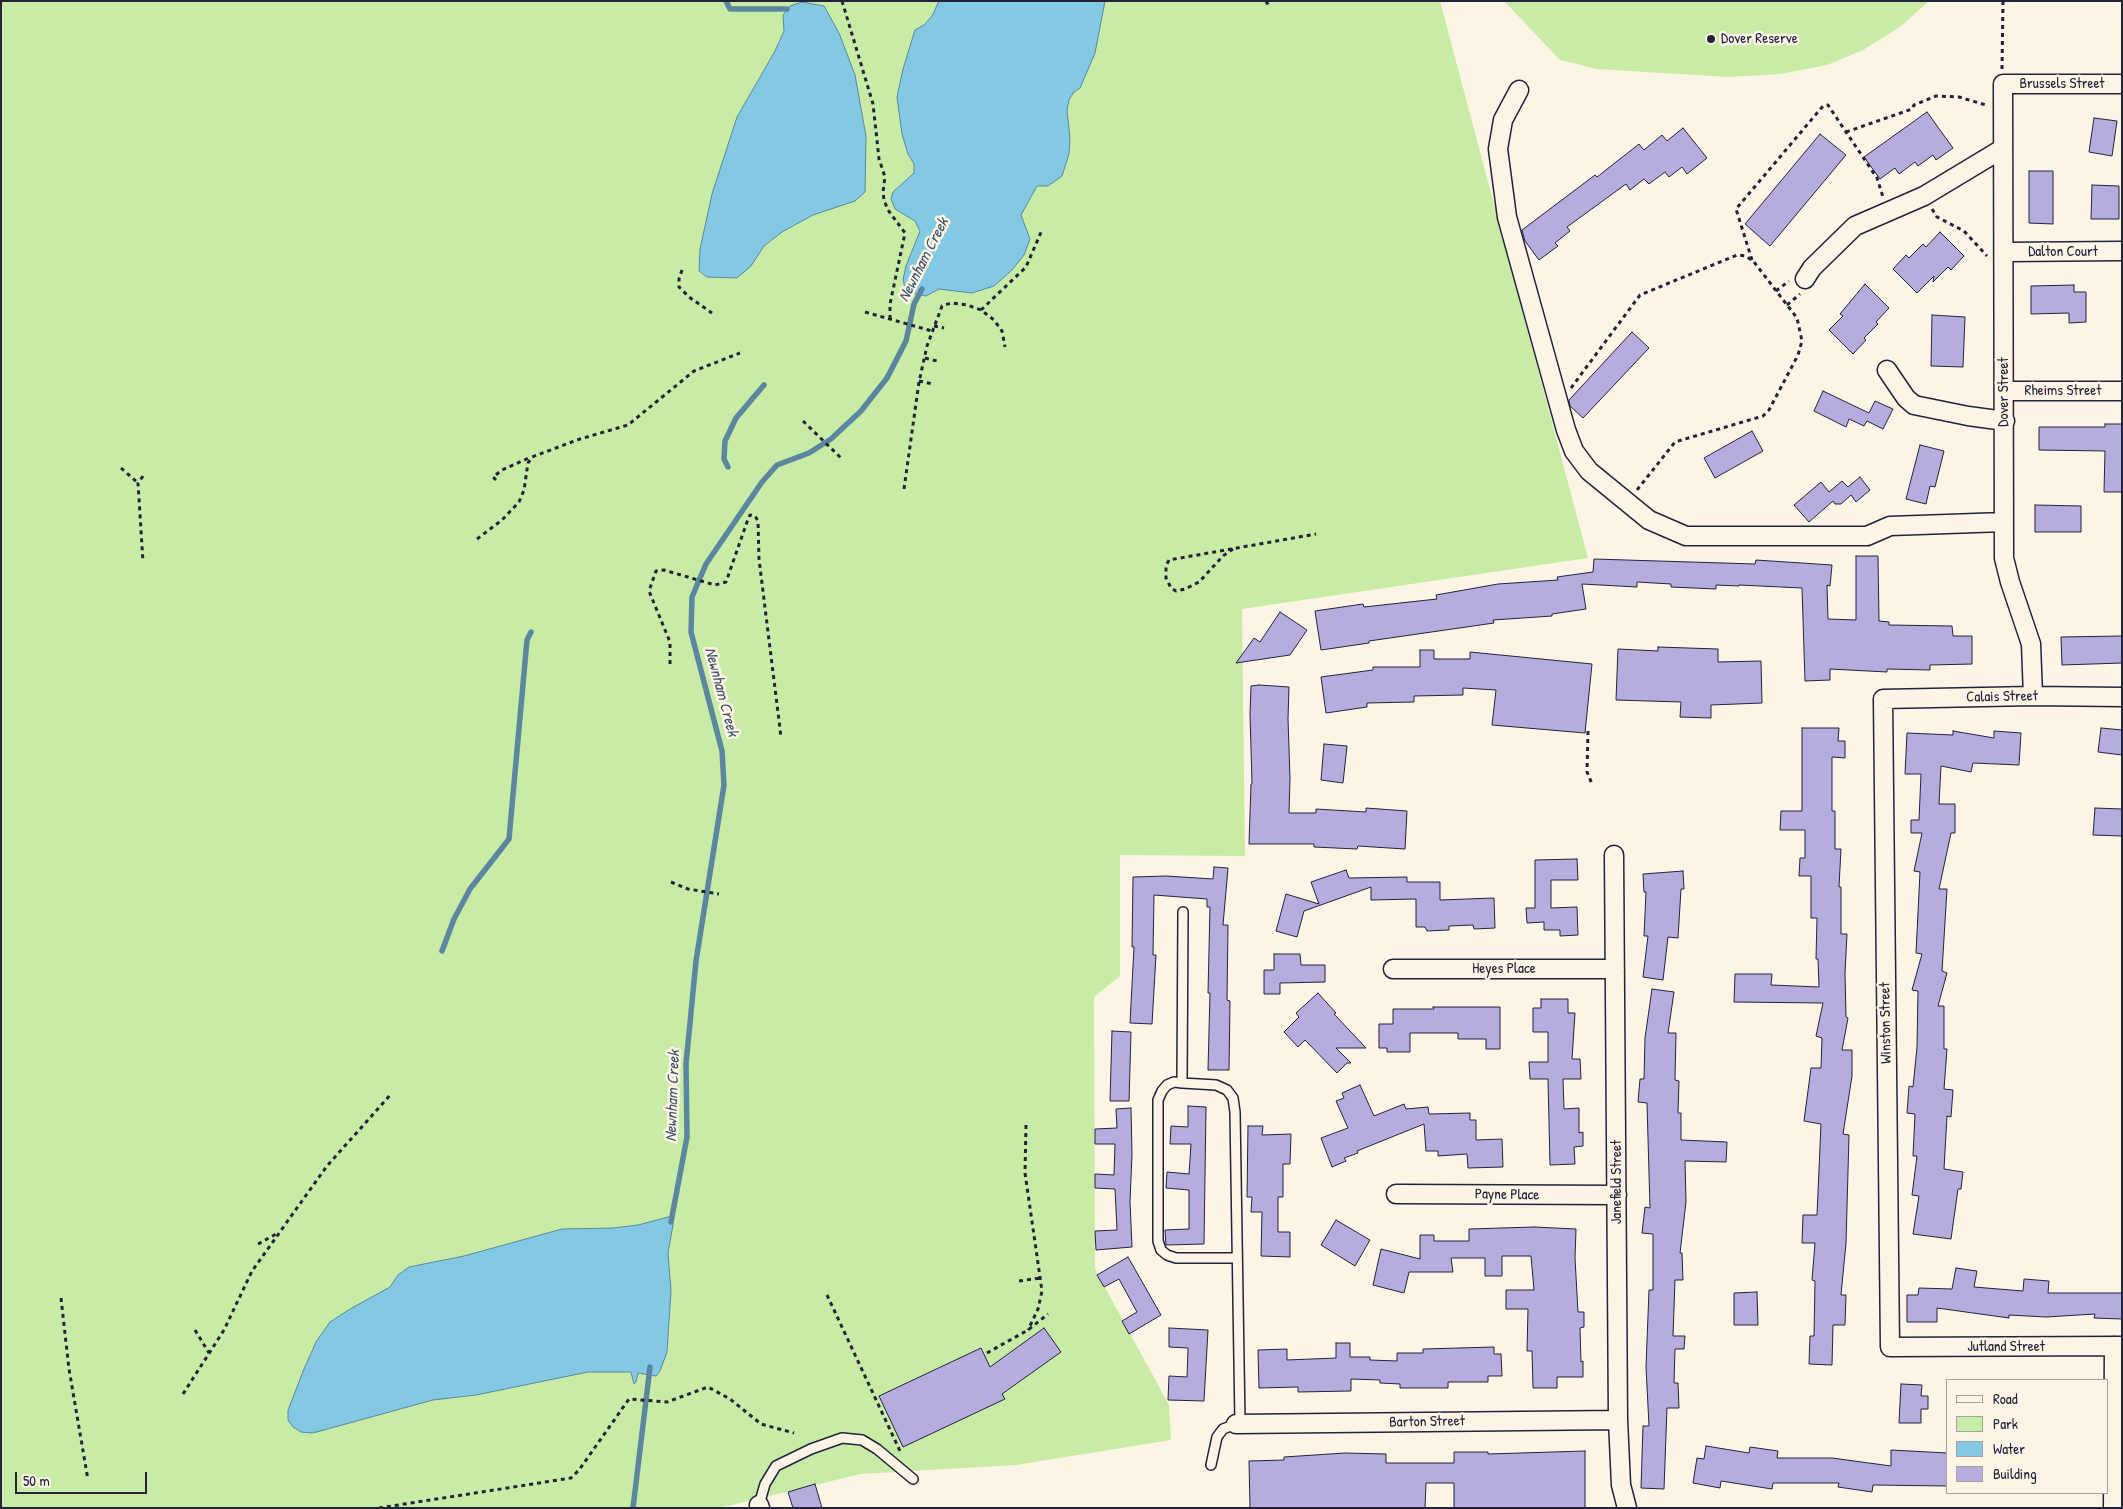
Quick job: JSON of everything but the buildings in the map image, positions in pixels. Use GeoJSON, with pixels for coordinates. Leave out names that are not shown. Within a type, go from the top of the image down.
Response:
{"type":"FeatureCollection","features":[{"type":"Feature","properties":{"kind":"street","name":"Brussels Street"},"geometry":{"type":"LineString","coordinates":[[2002,84],[2122,84]]}},
{"type":"Feature","properties":{"kind":"street","name":"Dover Street"},"geometry":{"type":"LineString","coordinates":[[2002,84],[2002,149],[1995,254],[2005,391],[2004,558],[2031,644],[2033,696]]}},
{"type":"Feature","properties":{"kind":"street"},"geometry":{"type":"LineString","coordinates":[[1519,90],[1503,120],[1498,149],[1507,217],[1558,401],[1574,451],[1590,471],[1649,520],[1686,536],[1867,536],[1890,526],[2004,522]]}},
{"type":"Feature","properties":{"kind":"street"},"geometry":{"type":"LineString","coordinates":[[1805,279],[1812,268],[1855,226],[1924,196],[2002,149]]}},
{"type":"Feature","properties":{"kind":"street","name":"Dalton Court"},"geometry":{"type":"LineString","coordinates":[[1995,254],[2122,251]]}},
{"type":"Feature","properties":{"kind":"street"},"geometry":{"type":"LineString","coordinates":[[1887,370],[1906,398],[1914,405],[2005,421]]}},
{"type":"Feature","properties":{"kind":"street","name":"Rheims Street"},"geometry":{"type":"LineString","coordinates":[[2005,391],[2122,391]]}},
{"type":"Feature","properties":{"kind":"street","name":"Calais Street"},"geometry":{"type":"LineString","coordinates":[[1883,699],[2033,696],[2122,697]]}},
{"type":"Feature","properties":{"kind":"street","name":"Winston Street"},"geometry":{"type":"LineString","coordinates":[[1883,699],[1890,1347]]}},
{"type":"Feature","properties":{"kind":"street","name":"Janefield Street"},"geometry":{"type":"LineString","coordinates":[[1614,855],[1618,1195],[1618,1420],[1621,1485],[1627,1508]]}},
{"type":"Feature","properties":{"kind":"street","name":"Heyes Place"},"geometry":{"type":"LineString","coordinates":[[1393,969],[1616,969]]}},
{"type":"Feature","properties":{"kind":"street","name":"Payne Place"},"geometry":{"type":"LineString","coordinates":[[1396,1194],[1618,1195]]}},
{"type":"Feature","properties":{"kind":"street"},"geometry":{"type":"LineString","coordinates":[[2112,1508],[2118,1346]]}},
{"type":"Feature","properties":{"kind":"street","name":"Jutland Street"},"geometry":{"type":"LineString","coordinates":[[1890,1347],[2118,1346]]}},
{"type":"Feature","properties":{"kind":"street","name":"Barton Street"},"geometry":{"type":"LineString","coordinates":[[1238,1424],[1618,1420]]}},
{"type":"Feature","properties":{"kind":"lane"},"geometry":{"type":"LineString","coordinates":[[1182,1083],[1183,912]]}},
{"type":"Feature","properties":{"kind":"lane"},"geometry":{"type":"LineString","coordinates":[[1211,1465],[1217,1437],[1223,1429],[1238,1424],[1237,1258],[1235,1112],[1233,1098],[1227,1090],[1216,1085],[1174,1082],[1167,1085],[1158,1100],[1158,1241],[1161,1250],[1167,1255],[1176,1258],[1237,1258]]}},
{"type":"Feature","properties":{"kind":"lane"},"geometry":{"type":"LineString","coordinates":[[760,1506],[766,1484],[776,1466],[810,1449],[842,1438],[862,1440],[895,1462],[913,1479]]}},
{"type":"Feature","properties":{"kind":"path"},"geometry":{"type":"LineString","coordinates":[[842,1],[873,104],[879,160],[885,177],[884,200],[888,210],[905,233],[890,304],[890,320]]}},
{"type":"Feature","properties":{"kind":"path"},"geometry":{"type":"LineString","coordinates":[[1266,1],[1270,8]]}},
{"type":"Feature","properties":{"kind":"path"},"geometry":{"type":"LineString","coordinates":[[2002,84],[2003,1]]}},
{"type":"Feature","properties":{"kind":"path"},"geometry":{"type":"LineString","coordinates":[[1846,132],[1912,109],[1914,105],[1936,96],[1959,97],[1986,104]]}},
{"type":"Feature","properties":{"kind":"path"},"geometry":{"type":"LineString","coordinates":[[1752,261],[1736,209],[1823,106],[1828,106],[1877,178],[1884,198]]}},
{"type":"Feature","properties":{"kind":"path"},"geometry":{"type":"LineString","coordinates":[[1924,196],[1937,217],[1964,231],[1995,254]]}},
{"type":"Feature","properties":{"kind":"path"},"geometry":{"type":"LineString","coordinates":[[981,310],[1026,267],[1042,230]]}},
{"type":"Feature","properties":{"kind":"path"},"geometry":{"type":"LineString","coordinates":[[1558,401],[1565,397],[1640,295],[1737,255],[1746,256],[1752,261],[1797,318],[1802,341],[1798,355],[1769,410],[1763,416],[1675,442],[1627,502]]}},
{"type":"Feature","properties":{"kind":"path"},"geometry":{"type":"LineString","coordinates":[[682,270],[679,278],[679,287],[689,297],[712,313]]}},
{"type":"Feature","properties":{"kind":"path"},"geometry":{"type":"LineString","coordinates":[[904,489],[919,381],[932,331],[942,306],[951,303],[967,305],[981,310],[994,320],[1002,331],[1005,347]]}},
{"type":"Feature","properties":{"kind":"path"},"geometry":{"type":"LineString","coordinates":[[865,312],[932,331]]}},
{"type":"Feature","properties":{"kind":"path"},"geometry":{"type":"LineString","coordinates":[[934,326],[944,328]]}},
{"type":"Feature","properties":{"kind":"path"},"geometry":{"type":"LineString","coordinates":[[496,480],[493,477],[502,470],[532,457],[577,440],[628,425],[694,371],[740,353]]}},
{"type":"Feature","properties":{"kind":"path"},"geometry":{"type":"LineString","coordinates":[[925,358],[937,361]]}},
{"type":"Feature","properties":{"kind":"path"},"geometry":{"type":"LineString","coordinates":[[919,381],[933,384]]}},
{"type":"Feature","properties":{"kind":"path"},"geometry":{"type":"LineString","coordinates":[[803,421],[841,458]]}},
{"type":"Feature","properties":{"kind":"path"},"geometry":{"type":"LineString","coordinates":[[477,539],[502,520],[519,502],[524,490],[528,463],[532,457]]}},
{"type":"Feature","properties":{"kind":"path"},"geometry":{"type":"LineString","coordinates":[[121,468],[138,483]]}},
{"type":"Feature","properties":{"kind":"path"},"geometry":{"type":"LineString","coordinates":[[143,476],[138,483],[143,562]]}},
{"type":"Feature","properties":{"kind":"path"},"geometry":{"type":"LineString","coordinates":[[670,664],[670,642],[649,591],[656,571],[664,570],[711,583],[726,582],[750,515],[755,516],[758,521],[759,558],[781,737]]}},
{"type":"Feature","properties":{"kind":"path"},"geometry":{"type":"LineString","coordinates":[[1233,549],[1223,556],[1199,582],[1176,591],[1171,588],[1166,578],[1166,566],[1169,560],[1316,534]]}},
{"type":"Feature","properties":{"kind":"path"},"geometry":{"type":"LineString","coordinates":[[1588,731],[1587,772],[1592,784]]}},
{"type":"Feature","properties":{"kind":"path"},"geometry":{"type":"LineString","coordinates":[[671,882],[688,889],[718,894]]}},
{"type":"Feature","properties":{"kind":"path"},"geometry":{"type":"LineString","coordinates":[[183,1394],[224,1330],[252,1271],[327,1166],[392,1093]]}},
{"type":"Feature","properties":{"kind":"path"},"geometry":{"type":"LineString","coordinates":[[1026,1125],[1025,1173],[1042,1291],[1038,1309],[1028,1330]]}},
{"type":"Feature","properties":{"kind":"path"},"geometry":{"type":"LineString","coordinates":[[258,1244],[280,1231]]}},
{"type":"Feature","properties":{"kind":"path"},"geometry":{"type":"LineString","coordinates":[[1019,1281],[1040,1278]]}},
{"type":"Feature","properties":{"kind":"path"},"geometry":{"type":"LineString","coordinates":[[827,1295],[900,1451],[895,1462]]}},
{"type":"Feature","properties":{"kind":"path"},"geometry":{"type":"LineString","coordinates":[[62,1298],[69,1369],[88,1480]]}},
{"type":"Feature","properties":{"kind":"path"},"geometry":{"type":"LineString","coordinates":[[987,1353],[1028,1330],[1048,1314]]}},
{"type":"Feature","properties":{"kind":"path"},"geometry":{"type":"LineString","coordinates":[[194,1330],[209,1354]]}},
{"type":"Feature","properties":{"kind":"path"},"geometry":{"type":"LineString","coordinates":[[379,1508],[571,1478],[579,1470],[629,1399],[667,1402],[708,1387],[730,1398],[761,1424],[794,1433]]}},
{"type":"Feature","properties":{"kind":"green space"},"geometry":{"type":"Polygon","coordinates":[[[1,1],[1440,1],[1588,558],[1242,609],[1245,856],[1120,855],[1120,976],[1094,997],[1095,1269],[1169,1405],[1171,1440],[1016,1465],[861,1474],[719,1508],[1,1508],[1,1]]]}},
{"type":"Feature","properties":{"kind":"green space","name":"Dover Reserve"},"geometry":{"type":"Polygon","coordinates":[[[1504,1],[1929,1],[1900,27],[1863,50],[1827,65],[1781,74],[1728,77],[1597,69],[1560,60],[1504,1]]]}},
{"type":"Feature","properties":{"kind":"water"},"geometry":{"type":"Polygon","coordinates":[[[939,1],[1105,1],[1095,53],[1080,88],[1074,92],[1069,100],[1067,110],[1070,138],[1069,154],[1062,176],[1048,186],[1037,186],[1021,215],[1030,239],[1024,255],[1012,270],[994,286],[972,293],[939,289],[926,296],[906,292],[903,280],[906,266],[920,231],[915,221],[895,209],[891,199],[893,192],[914,173],[914,164],[908,154],[902,134],[897,97],[903,69],[915,30],[924,25],[932,16],[939,1]]]}},
{"type":"Feature","properties":{"kind":"water"},"geometry":{"type":"Polygon","coordinates":[[[802,2],[824,6],[839,33],[855,75],[866,136],[865,192],[855,201],[813,215],[782,232],[764,246],[751,266],[737,278],[707,277],[699,271],[700,249],[712,194],[737,117],[775,51],[784,31],[783,15],[790,6],[802,2]]]}},
{"type":"Feature","properties":{"kind":"water"},"geometry":{"type":"Polygon","coordinates":[[[672,1216],[673,1225],[668,1253],[671,1291],[667,1352],[660,1371],[656,1376],[638,1373],[634,1384],[631,1372],[588,1372],[476,1395],[433,1400],[313,1433],[301,1432],[293,1427],[288,1420],[288,1410],[304,1369],[316,1342],[330,1322],[390,1287],[398,1275],[409,1267],[464,1256],[562,1229],[613,1228],[638,1225],[672,1216]]]}},
{"type":"Feature","properties":{"kind":"waterway"},"geometry":{"type":"LineString","coordinates":[[726,1],[730,9],[787,9]]}},
{"type":"Feature","properties":{"kind":"waterway","name":"Newnham Creek"},"geometry":{"type":"LineString","coordinates":[[671,1222],[687,1137],[686,1064],[696,961],[724,785],[722,751],[691,632],[692,597],[706,564],[762,482],[777,465],[809,453],[831,439],[861,411],[887,378],[906,341],[914,304],[922,289]]}},
{"type":"Feature","properties":{"kind":"waterway"},"geometry":{"type":"LineString","coordinates":[[728,467],[724,459],[725,441],[736,418],[764,385]]}},
{"type":"Feature","properties":{"kind":"waterway"},"geometry":{"type":"LineString","coordinates":[[442,951],[454,919],[470,889],[509,839],[527,640],[531,632]]}},
{"type":"Feature","properties":{"kind":"waterway","name":"Newnham Creek"},"geometry":{"type":"LineString","coordinates":[[633,1508],[650,1367]]}},
{"type":"Feature","properties":{"kind":"place","name":"Dover Reserve"},"geometry":{"type":"Point","coordinates":[1711,39]}}]}
